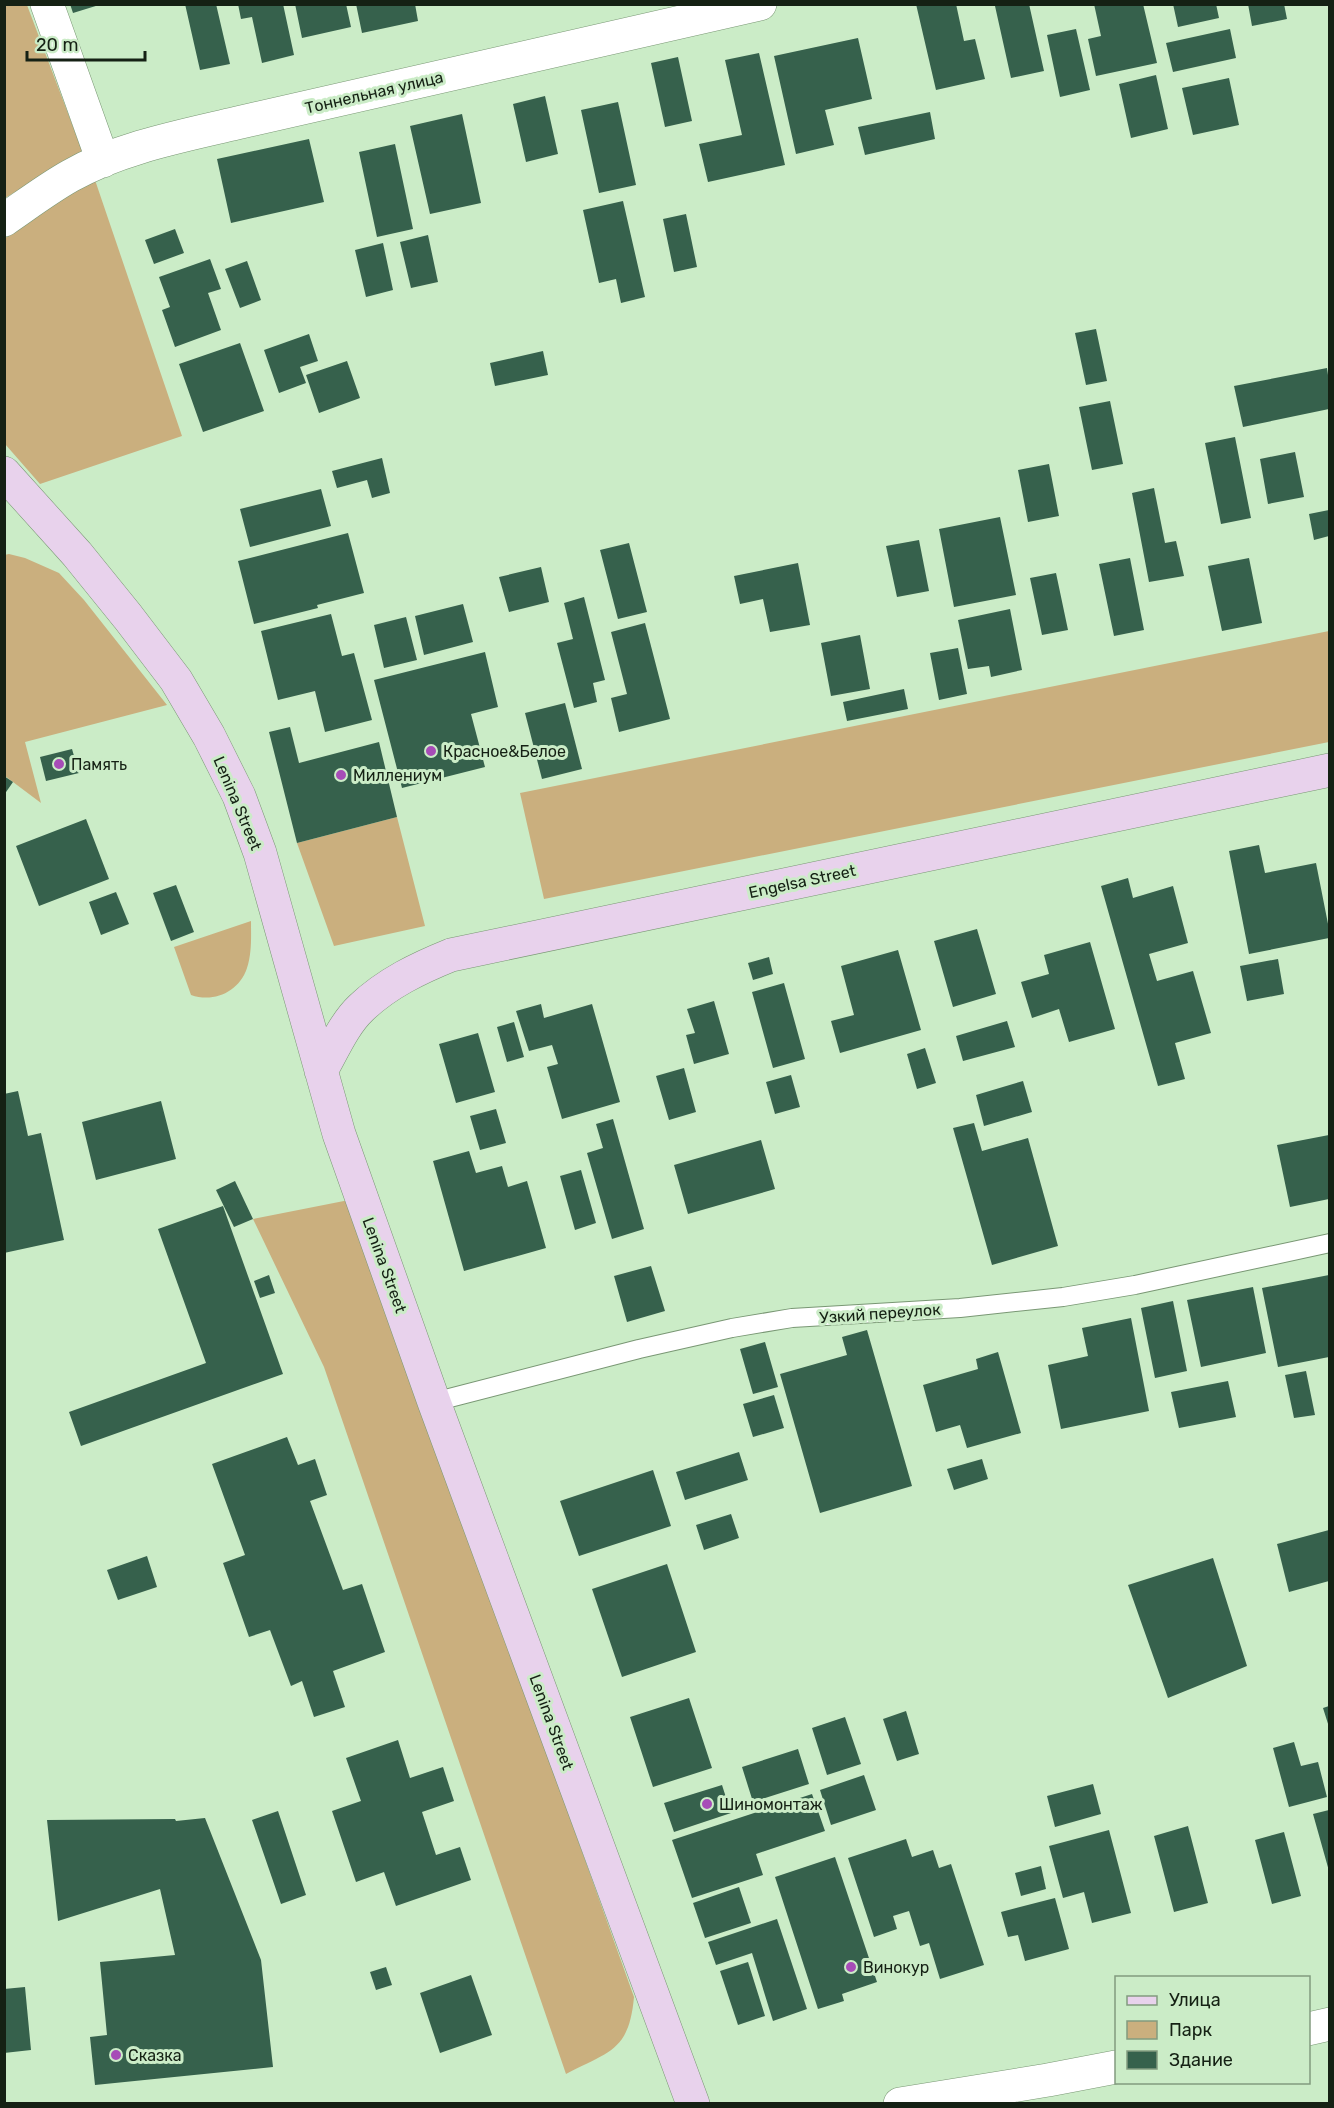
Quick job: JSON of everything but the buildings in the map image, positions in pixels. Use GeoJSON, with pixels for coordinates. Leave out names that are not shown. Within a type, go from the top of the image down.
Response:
{"type":"FeatureCollection","features":[{"type":"Feature","properties":{"kind":"street"},"geometry":{"type":"LineString","coordinates":[[47,4],[103,161]]}},
{"type":"Feature","properties":{"kind":"street","name":"Тоннельная улица"},"geometry":{"type":"LineString","coordinates":[[4,220],[70,176],[103,161],[160,142],[760,4]]}},
{"type":"Feature","properties":{"kind":"street","name":"Lenina Street"},"geometry":{"type":"LineString","coordinates":[[4,473],[77,554],[176,680],[209,736],[239,796],[257,845],[339,1134],[434,1402],[693,2103]]}},
{"type":"Feature","properties":{"kind":"street","name":"Engelsa Street"},"geometry":{"type":"LineString","coordinates":[[321,1071],[360,1008],[414,970],[450,955],[1329,770]]}},
{"type":"Feature","properties":{"kind":"street"},"geometry":{"type":"LineString","coordinates":[[1310,2029],[1329,2024]]}},
{"type":"Feature","properties":{"kind":"street"},"geometry":{"type":"LineString","coordinates":[[900,2103],[1038,2082],[1115,2067]]}},
{"type":"Feature","properties":{"kind":"lane","name":"Узкий переулок"},"geometry":{"type":"LineString","coordinates":[[434,1402],[639,1349],[732,1328],[792,1318],[949,1309],[1063,1297],[1135,1285],[1329,1244]]}},
{"type":"Feature","properties":{"kind":"green space"},"geometry":{"type":"Polygon","coordinates":[[[5,5],[27,5],[83,153],[5,198],[5,5]]]}},
{"type":"Feature","properties":{"kind":"green space"},"geometry":{"type":"Polygon","coordinates":[[[95,180],[182,436],[40,484],[5,444],[4,239],[39,213],[95,180]]]}},
{"type":"Feature","properties":{"kind":"green space"},"geometry":{"type":"Polygon","coordinates":[[[4,555],[25,558],[59,573],[84,600],[167,705],[25,742],[41,803],[5,776],[4,555]]]}},
{"type":"Feature","properties":{"kind":"green space"},"geometry":{"type":"Polygon","coordinates":[[[1329,631],[1329,742],[544,899],[520,793],[1329,631]]]}},
{"type":"Feature","properties":{"kind":"green space"},"geometry":{"type":"Polygon","coordinates":[[[397,817],[425,926],[334,946],[297,843],[397,817]]]}},
{"type":"Feature","properties":{"kind":"green space"},"geometry":{"type":"Polygon","coordinates":[[[251,921],[249,962],[238,983],[225,994],[208,998],[191,995],[174,947],[251,921]]]}},
{"type":"Feature","properties":{"kind":"green space"},"geometry":{"type":"Polygon","coordinates":[[[349,1200],[634,1997],[627,2029],[615,2047],[566,2074],[324,1367],[253,1219],[349,1200]]]}},
{"type":"Feature","properties":{"kind":"place","name":"Красное&Белое"},"geometry":{"type":"Point","coordinates":[431,751]}},
{"type":"Feature","properties":{"kind":"place","name":"Память"},"geometry":{"type":"Point","coordinates":[59,764]}},
{"type":"Feature","properties":{"kind":"place","name":"Миллениум"},"geometry":{"type":"Point","coordinates":[341,775]}},
{"type":"Feature","properties":{"kind":"place","name":"Шиномонтаж"},"geometry":{"type":"Point","coordinates":[707,1804]}},
{"type":"Feature","properties":{"kind":"place","name":"Винокур"},"geometry":{"type":"Point","coordinates":[851,1967]}},
{"type":"Feature","properties":{"kind":"place","name":"Сказка"},"geometry":{"type":"Point","coordinates":[116,2055]}}]}
